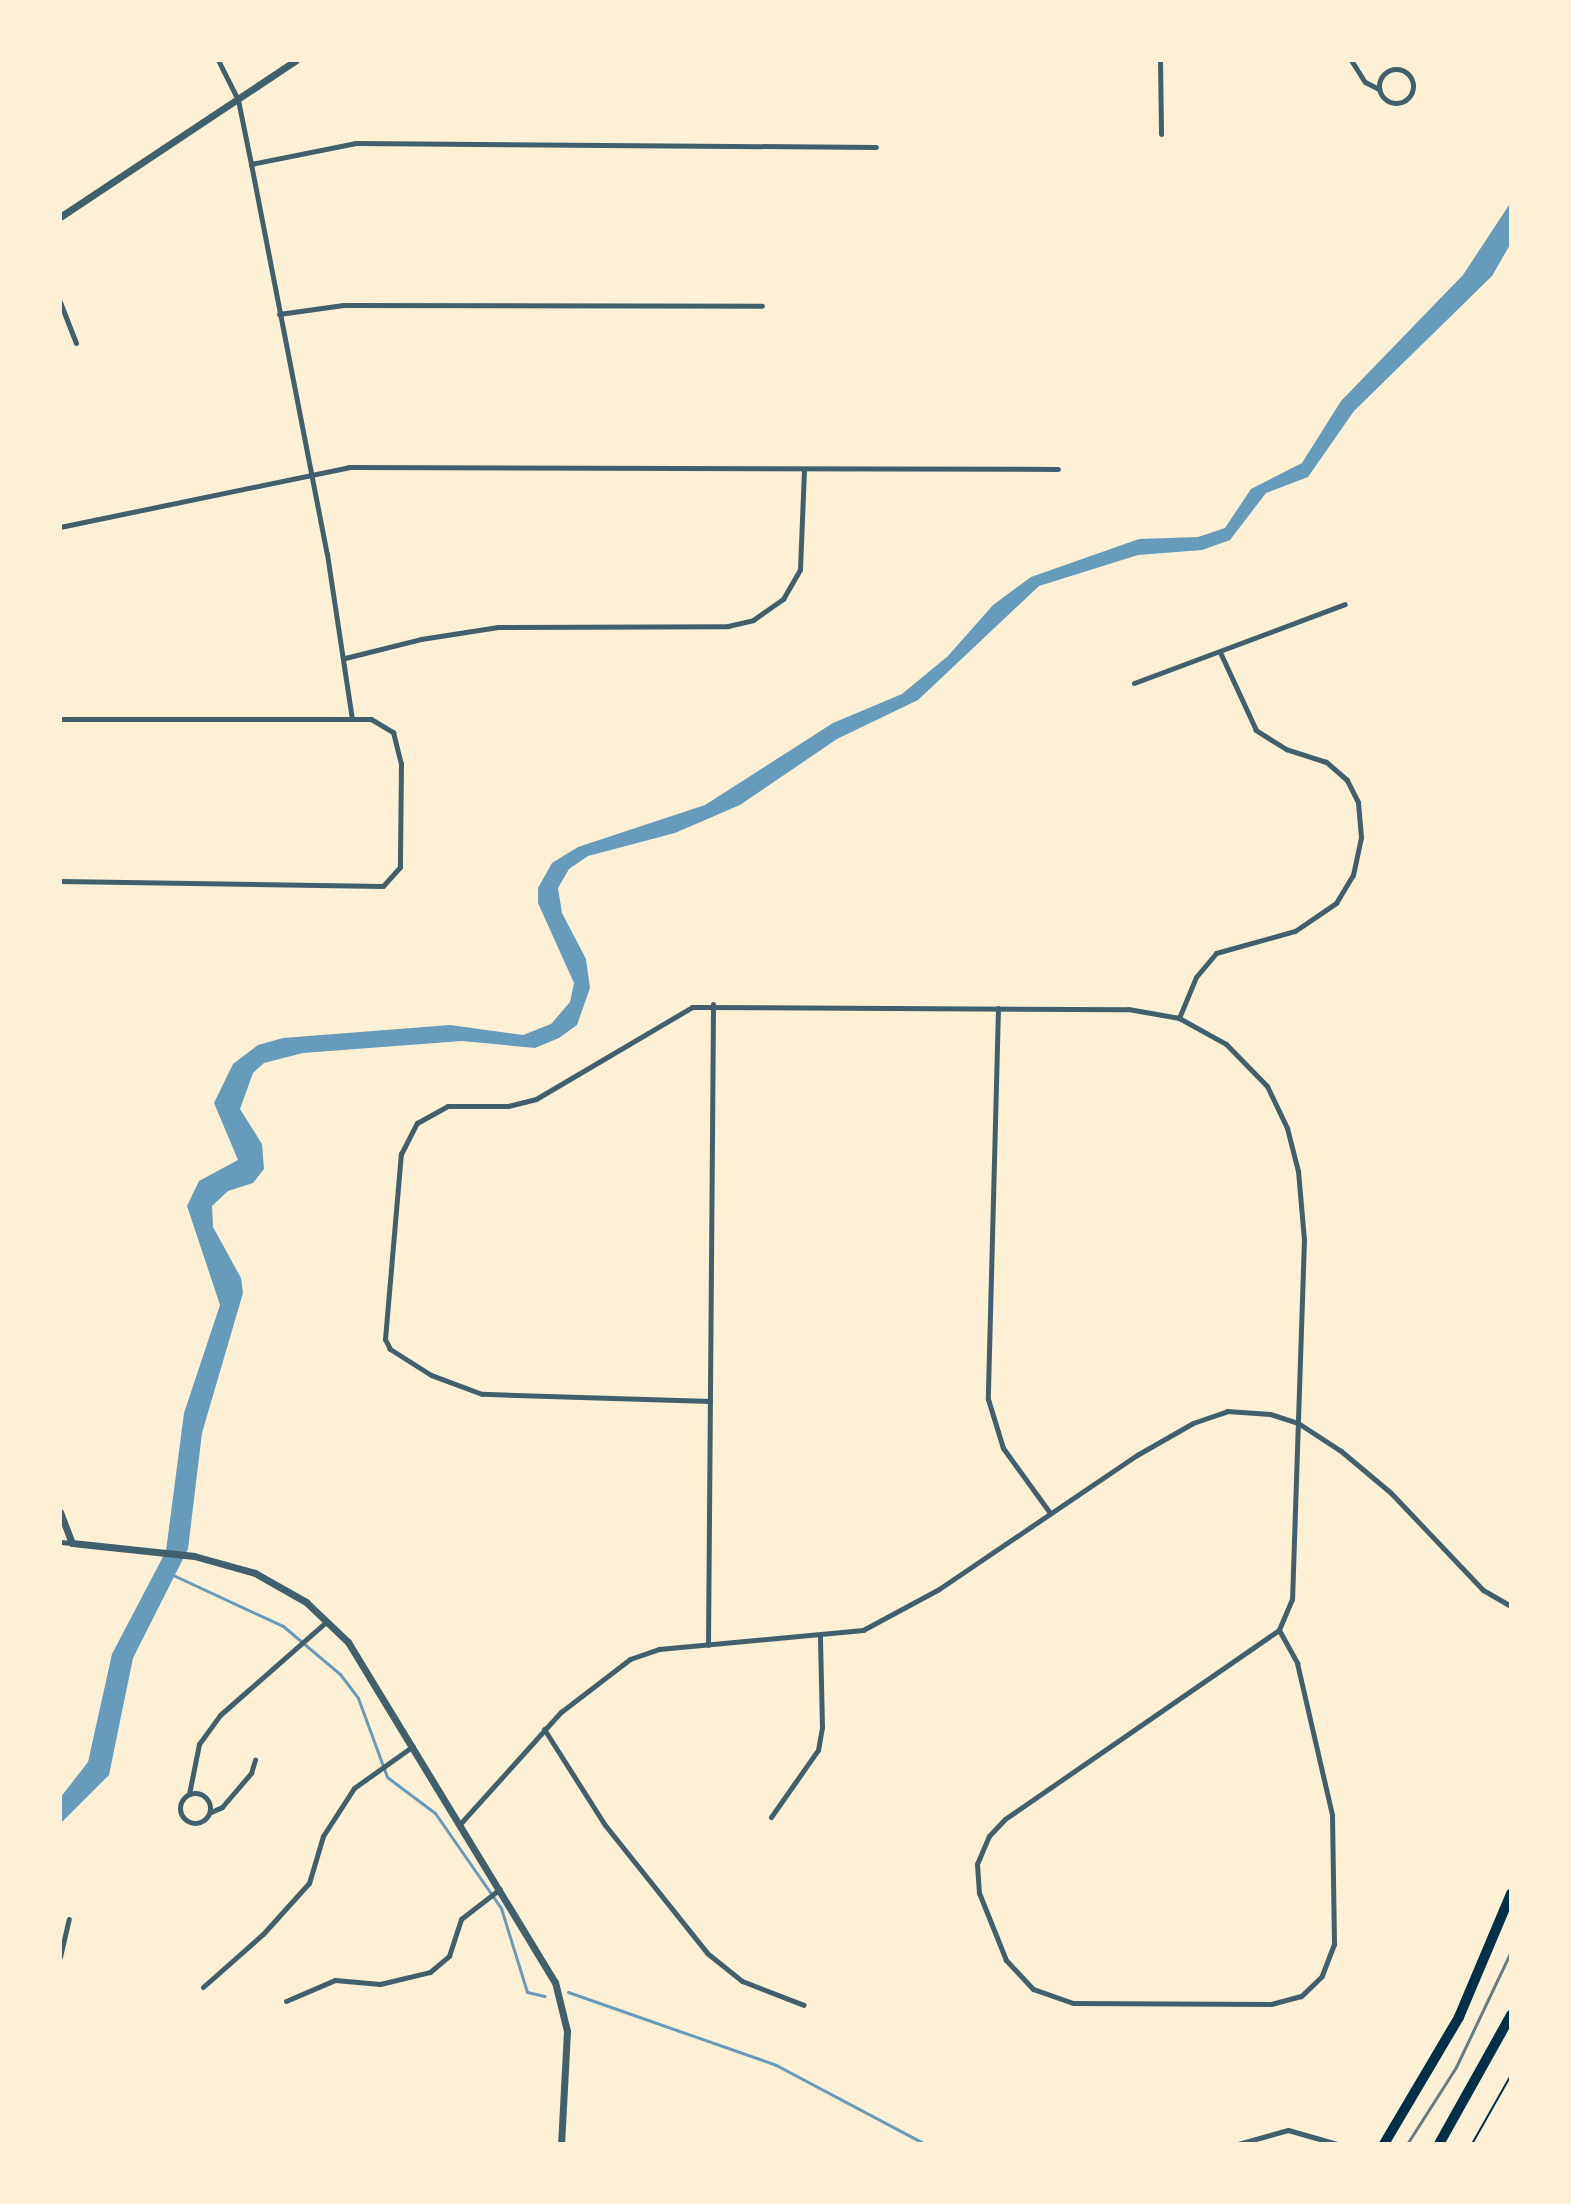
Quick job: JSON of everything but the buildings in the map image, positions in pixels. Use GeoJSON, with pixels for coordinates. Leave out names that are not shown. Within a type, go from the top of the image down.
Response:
{"type":"FeatureCollection","features":[{"type":"Feature","properties":{"kind":"highway"},"geometry":{"type":"LineString","coordinates":[[1384,2144],[1412,2101],[1479,1977],[1511,1894]]}},
{"type":"Feature","properties":{"kind":"highway"},"geometry":{"type":"LineString","coordinates":[[1439,2144],[1511,2015]]}},
{"type":"Feature","properties":{"kind":"street"},"geometry":{"type":"LineString","coordinates":[[218,60],[238,100],[345,658],[352,719]]}},
{"type":"Feature","properties":{"kind":"street"},"geometry":{"type":"LineString","coordinates":[[60,217],[296,60]]}},
{"type":"Feature","properties":{"kind":"street"},"geometry":{"type":"LineString","coordinates":[[1160,60],[1161,134]]}},
{"type":"Feature","properties":{"kind":"street"},"geometry":{"type":"LineString","coordinates":[[1351,60],[1365,82],[1395,103],[1406,100],[1413,86],[1405,72],[1395,69],[1385,74],[1379,89]]}},
{"type":"Feature","properties":{"kind":"street"},"geometry":{"type":"LineString","coordinates":[[251,164],[356,143],[876,147]]}},
{"type":"Feature","properties":{"kind":"street"},"geometry":{"type":"LineString","coordinates":[[60,302],[76,343]]}},
{"type":"Feature","properties":{"kind":"street"},"geometry":{"type":"LineString","coordinates":[[279,314],[343,305],[762,306]]}},
{"type":"Feature","properties":{"kind":"street"},"geometry":{"type":"LineString","coordinates":[[60,527],[308,471],[422,465],[1058,469]]}},
{"type":"Feature","properties":{"kind":"street"},"geometry":{"type":"LineString","coordinates":[[345,658],[421,639],[498,627],[728,626],[753,620],[783,599],[800,569],[804,469]]}},
{"type":"Feature","properties":{"kind":"street"},"geometry":{"type":"LineString","coordinates":[[1134,683],[1345,604]]}},
{"type":"Feature","properties":{"kind":"street"},"geometry":{"type":"LineString","coordinates":[[1179,1018],[1196,977],[1216,953],[1295,931],[1325,914],[1353,875],[1361,837],[1358,802],[1347,780],[1326,762],[1286,749],[1256,730],[1220,652]]}},
{"type":"Feature","properties":{"kind":"street"},"geometry":{"type":"LineString","coordinates":[[60,719],[352,719],[382,723],[399,745],[400,867],[383,886],[60,881]]}},
{"type":"Feature","properties":{"kind":"street"},"geometry":{"type":"LineString","coordinates":[[708,1645],[713,1004]]}},
{"type":"Feature","properties":{"kind":"street"},"geometry":{"type":"LineString","coordinates":[[710,1401],[482,1394],[431,1375],[390,1349],[385,1339],[401,1154],[417,1123],[448,1106],[508,1106],[536,1099],[672,1015],[713,1004],[1128,1009],[1179,1018],[1247,1062],[1267,1086],[1287,1128],[1303,1226],[1292,1599],[1279,1630],[989,1836],[977,1864],[979,1893],[1006,1960],[1033,1989],[1073,2003],[1271,2004],[1301,1996],[1322,1976],[1334,1944],[1332,1815],[1297,1663],[1279,1630]]}},
{"type":"Feature","properties":{"kind":"street"},"geometry":{"type":"LineString","coordinates":[[998,1008],[988,1399],[1003,1448],[1050,1513]]}},
{"type":"Feature","properties":{"kind":"street"},"geometry":{"type":"LineString","coordinates":[[460,1824],[544,1729],[630,1659],[659,1649],[820,1637],[874,1625],[939,1589],[1137,1455],[1206,1417],[1249,1410],[1298,1423],[1370,1474],[1495,1599],[1511,1606]]}},
{"type":"Feature","properties":{"kind":"street"},"geometry":{"type":"LineString","coordinates":[[60,1512],[72,1543]]}},
{"type":"Feature","properties":{"kind":"street"},"geometry":{"type":"LineString","coordinates":[[60,1542],[113,1546],[221,1562],[281,1586],[327,1621],[365,1666],[498,1890],[544,1961],[562,2004],[568,2059],[561,2144]]}},
{"type":"Feature","properties":{"kind":"street"},"geometry":{"type":"LineString","coordinates":[[255,1760],[251,1773],[222,1807],[210,1812],[200,1823],[186,1820],[180,1806],[189,1794],[199,1744],[253,1681],[327,1621]]}},
{"type":"Feature","properties":{"kind":"street"},"geometry":{"type":"LineString","coordinates":[[771,1817],[818,1750],[820,1637]]}},
{"type":"Feature","properties":{"kind":"street"},"geometry":{"type":"LineString","coordinates":[[544,1729],[605,1825],[707,1953],[742,1981],[804,2005]]}},
{"type":"Feature","properties":{"kind":"street"},"geometry":{"type":"LineString","coordinates":[[203,1987],[263,1934],[309,1883],[323,1836],[367,1776],[413,1746]]}},
{"type":"Feature","properties":{"kind":"street"},"geometry":{"type":"LineString","coordinates":[[189,1794],[203,1795],[210,1812]]}},
{"type":"Feature","properties":{"kind":"street"},"geometry":{"type":"LineString","coordinates":[[286,2001],[335,1980],[380,1984],[430,1972],[449,1956],[461,1919],[498,1890]]}},
{"type":"Feature","properties":{"kind":"street"},"geometry":{"type":"LineString","coordinates":[[60,1957],[69,1919]]}},
{"type":"Feature","properties":{"kind":"street"},"geometry":{"type":"LineString","coordinates":[[1238,2144],[1288,2130],[1337,2144]]}},
{"type":"Feature","properties":{"kind":"path"},"geometry":{"type":"LineString","coordinates":[[1472,2144],[1511,2075]]}},
{"type":"Feature","properties":{"kind":"water"},"geometry":{"type":"Polygon","coordinates":[[[1511,202],[1511,243],[1492,276],[1354,411],[1308,477],[1266,493],[1230,540],[1202,550],[1138,555],[1039,586],[918,700],[837,739],[740,805],[675,833],[588,856],[569,869],[558,888],[562,913],[586,959],[590,988],[577,1025],[559,1038],[535,1048],[462,1041],[303,1053],[264,1063],[253,1073],[240,1109],[262,1144],[264,1169],[253,1183],[228,1191],[212,1206],[213,1227],[241,1278],[243,1293],[202,1433],[188,1549],[133,1658],[109,1775],[60,1824],[60,1798],[88,1762],[112,1654],[166,1551],[184,1413],[220,1305],[187,1206],[199,1181],[238,1160],[214,1103],[233,1064],[258,1045],[283,1038],[450,1025],[523,1035],[551,1024],[570,1002],[574,983],[538,903],[538,888],[552,863],[578,847],[705,805],[833,723],[902,694],[948,656],[993,605],[1031,577],[1139,539],[1198,537],[1225,528],[1251,489],[1302,463],[1341,401],[1463,275],[1511,202]]]}},
{"type":"Feature","properties":{"kind":"waterway"},"geometry":{"type":"LineString","coordinates":[[173,1575],[283,1626],[340,1674],[358,1698],[387,1777],[435,1813],[501,1908],[527,1992],[545,1996]]}},
{"type":"Feature","properties":{"kind":"waterway"},"geometry":{"type":"LineString","coordinates":[[568,1992],[776,2065],[925,2144]]}},
{"type":"Feature","properties":{"kind":"railway"},"geometry":{"type":"LineString","coordinates":[[1407,2144],[1456,2067],[1511,1951]]}}]}
